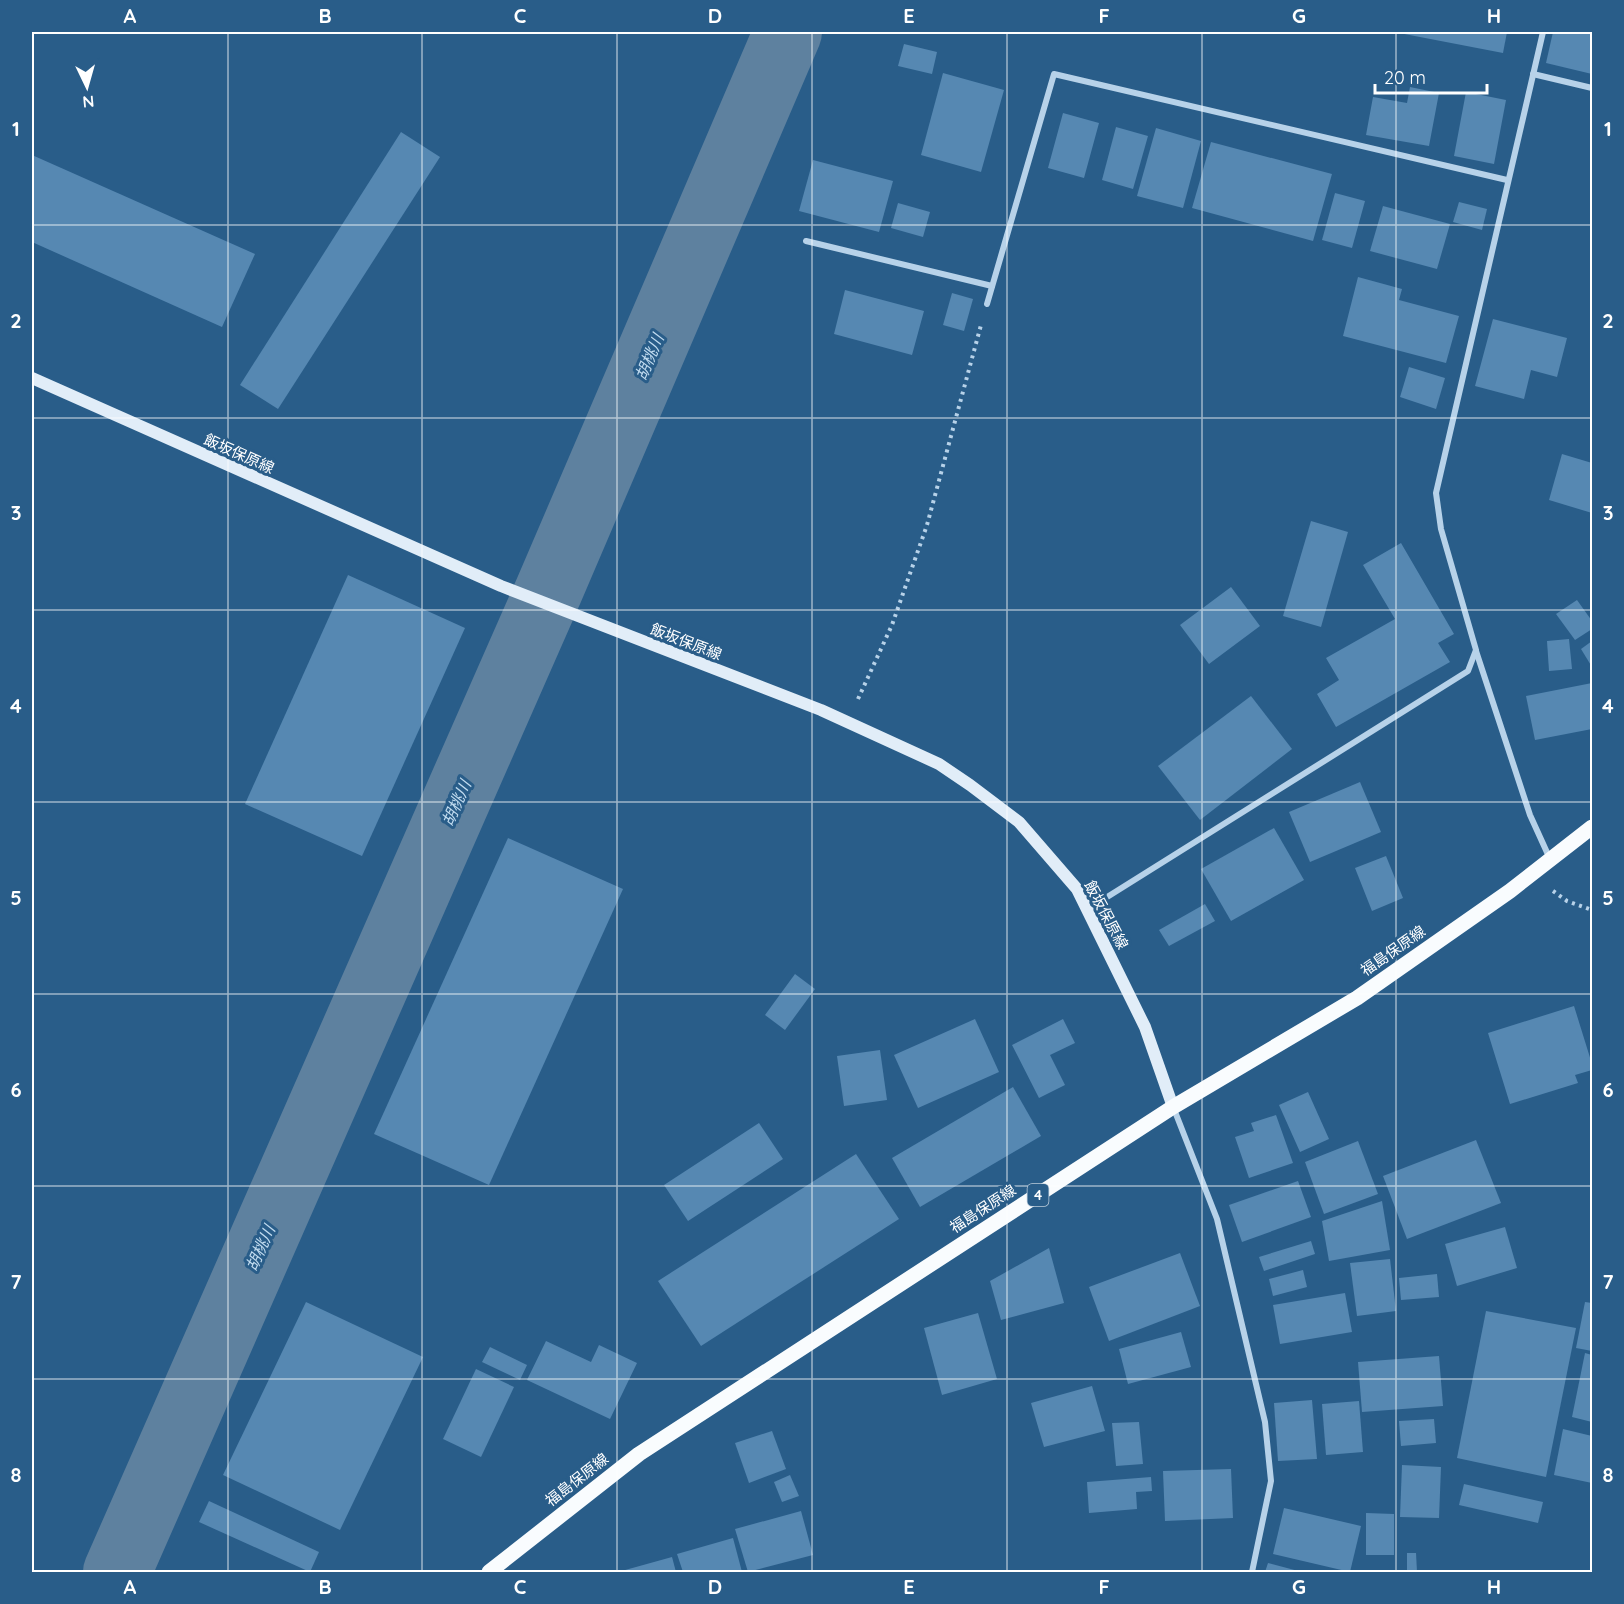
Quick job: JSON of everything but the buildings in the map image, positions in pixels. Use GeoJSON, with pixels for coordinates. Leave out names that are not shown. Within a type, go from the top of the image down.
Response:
{"type":"FeatureCollection","features":[{"type":"Feature","properties":{"kind":"main road","name":"飯坂保原線"},"geometry":{"type":"LineString","coordinates":[[32,378],[501,586],[848,722],[939,764],[1018,822],[1077,890],[1144,1027],[1173,1107]]}},
{"type":"Feature","properties":{"kind":"main road","name":"福島保原線"},"geometry":{"type":"LineString","coordinates":[[489,1572],[639,1454],[1173,1107],[1356,998],[1531,875],[1593,827]]}},
{"type":"Feature","properties":{"kind":"street"},"geometry":{"type":"LineString","coordinates":[[1543,32],[1436,493],[1441,529],[1476,650],[1530,815],[1551,859]]}},
{"type":"Feature","properties":{"kind":"street"},"geometry":{"type":"LineString","coordinates":[[987,304],[1054,74],[1507,180]]}},
{"type":"Feature","properties":{"kind":"street"},"geometry":{"type":"LineString","coordinates":[[1533,74],[1593,88]]}},
{"type":"Feature","properties":{"kind":"street"},"geometry":{"type":"LineString","coordinates":[[806,241],[992,286]]}},
{"type":"Feature","properties":{"kind":"street"},"geometry":{"type":"LineString","coordinates":[[1088,909],[1468,671],[1476,650]]}},
{"type":"Feature","properties":{"kind":"street"},"geometry":{"type":"LineString","coordinates":[[1173,1107],[1217,1219],[1265,1422],[1271,1481],[1252,1572]]}},
{"type":"Feature","properties":{"kind":"path"},"geometry":{"type":"LineString","coordinates":[[848,722],[892,625],[927,525],[987,304]]}},
{"type":"Feature","properties":{"kind":"path"},"geometry":{"type":"LineString","coordinates":[[1531,875],[1567,901],[1593,910]]}},
{"type":"Feature","properties":{"kind":"waterway","name":"胡桃川"},"geometry":{"type":"LineString","coordinates":[[117,1572],[549,590],[788,32]]}}]}
